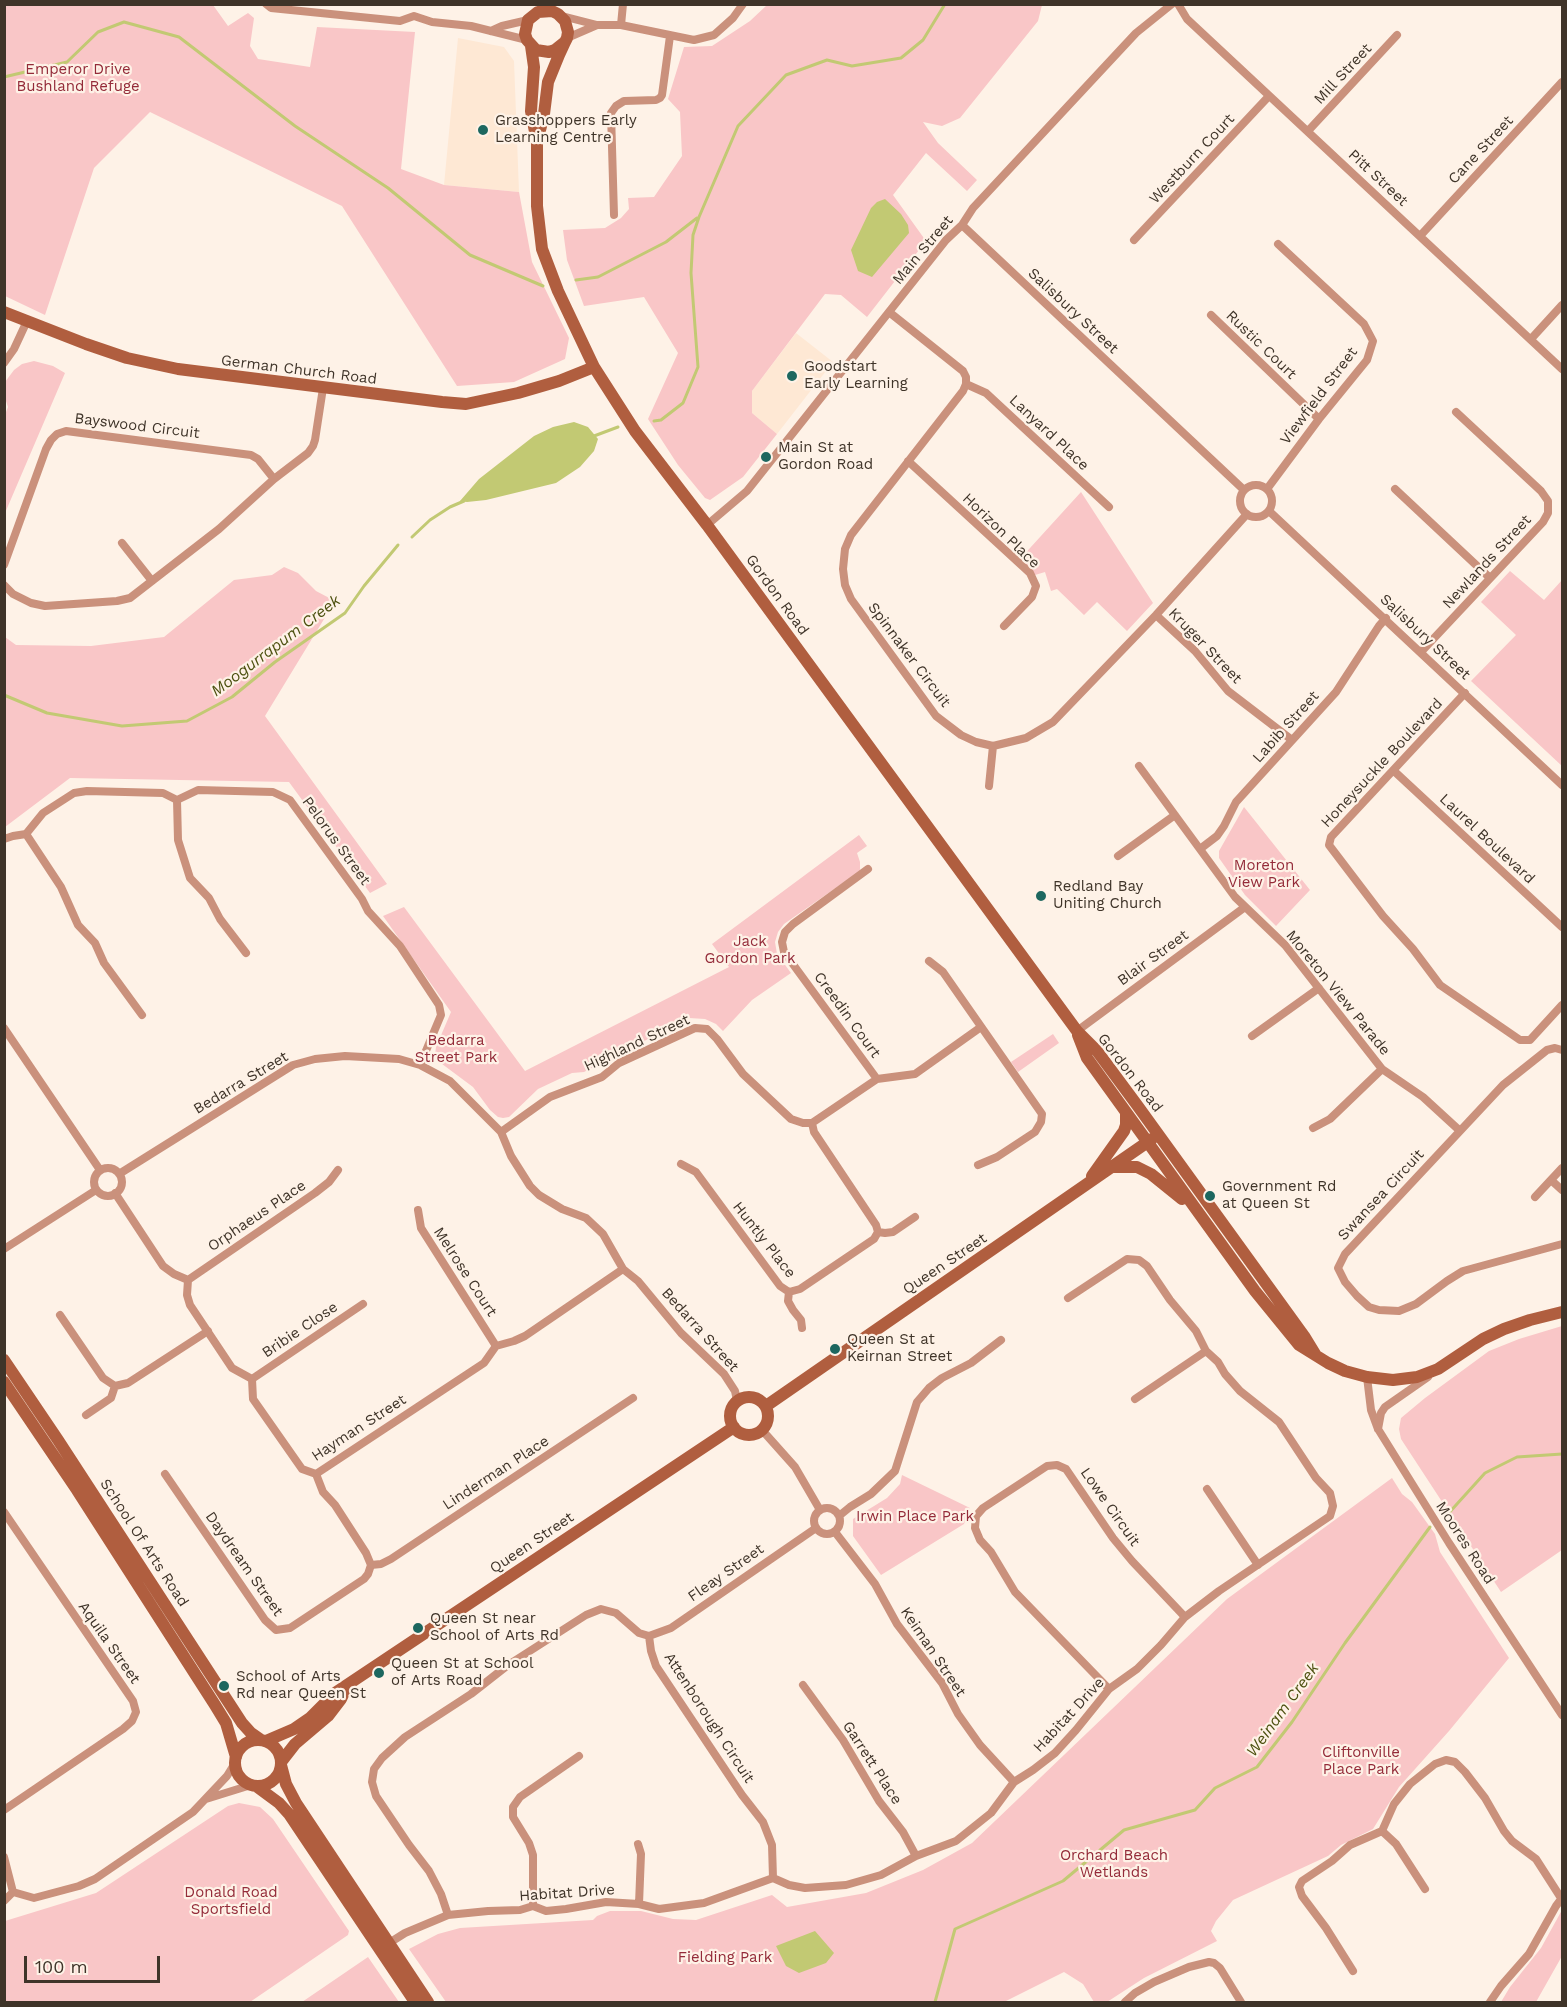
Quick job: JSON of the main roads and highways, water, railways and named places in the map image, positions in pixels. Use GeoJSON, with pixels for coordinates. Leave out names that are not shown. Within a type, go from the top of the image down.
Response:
{"type":"FeatureCollection","features":[{"type":"Feature","properties":{"kind":"waterway","name":"Moogurrapum Creek"},"geometry":{"type":"LineString","coordinates":[[654,421],[661,420],[683,403],[698,367],[691,273],[693,235],[738,126],[786,75],[827,60],[852,66],[901,58],[923,40],[945,4]]}},
{"type":"Feature","properties":{"kind":"waterway"},"geometry":{"type":"LineString","coordinates":[[4,77],[67,62],[98,32],[124,22],[179,37],[295,126],[388,188],[470,255],[543,286]]}},
{"type":"Feature","properties":{"kind":"waterway","name":"Moogurrapum Creek"},"geometry":{"type":"LineString","coordinates":[[576,280],[598,277],[666,242],[697,218]]}},
{"type":"Feature","properties":{"kind":"waterway","name":"Moogurrapum Creek"},"geometry":{"type":"LineString","coordinates":[[594,436],[618,427]]}},
{"type":"Feature","properties":{"kind":"waterway","name":"Moogurrapum Creek"},"geometry":{"type":"LineString","coordinates":[[412,537],[430,520],[464,501]]}},
{"type":"Feature","properties":{"kind":"waterway","name":"Moogurrapum Creek"},"geometry":{"type":"LineString","coordinates":[[4,695],[47,713],[122,726],[187,721],[232,697],[275,662],[345,613],[398,545]]}},
{"type":"Feature","properties":{"kind":"waterway","name":"Weinam Creek"},"geometry":{"type":"LineString","coordinates":[[1447,1515],[1485,1473],[1517,1457],[1562,1454]]}},
{"type":"Feature","properties":{"kind":"waterway","name":"Weinam Creek"},"geometry":{"type":"LineString","coordinates":[[935,2002],[955,1929],[1063,1881],[1124,1830],[1195,1810],[1215,1788],[1257,1767],[1292,1722],[1345,1643],[1430,1527]]}},
{"type":"Feature","properties":{"kind":"place","name":"Grasshoppers Early Learning Centre"},"geometry":{"type":"Point","coordinates":[483,130]}},
{"type":"Feature","properties":{"kind":"place","name":"Goodstart Early Learning"},"geometry":{"type":"Point","coordinates":[792,376]}},
{"type":"Feature","properties":{"kind":"place","name":"Main St at Gordon Road"},"geometry":{"type":"Point","coordinates":[766,457]}},
{"type":"Feature","properties":{"kind":"place","name":"Redland Bay Uniting Church"},"geometry":{"type":"Point","coordinates":[1041,896]}},
{"type":"Feature","properties":{"kind":"place","name":"Government Rd at Queen St"},"geometry":{"type":"Point","coordinates":[1210,1196]}},
{"type":"Feature","properties":{"kind":"place","name":"Queen St at Keirnan Street"},"geometry":{"type":"Point","coordinates":[835,1349]}},
{"type":"Feature","properties":{"kind":"place","name":"Queen St near School of Arts Rd"},"geometry":{"type":"Point","coordinates":[418,1628]}},
{"type":"Feature","properties":{"kind":"place","name":"Queen St at School of Arts Road"},"geometry":{"type":"Point","coordinates":[379,1673]}},
{"type":"Feature","properties":{"kind":"place","name":"School of Arts Rd near Queen St"},"geometry":{"type":"Point","coordinates":[224,1686]}},
{"type":"Feature","properties":{"kind":"park label","name":"Emperor Drive Bushland Refuge"},"geometry":{"type":"Point","coordinates":[78,78]}},
{"type":"Feature","properties":{"kind":"park label","name":"Moreton View Park"},"geometry":{"type":"Point","coordinates":[1264,874]}},
{"type":"Feature","properties":{"kind":"park label","name":"Jack Gordon Park"},"geometry":{"type":"Point","coordinates":[750,950]}},
{"type":"Feature","properties":{"kind":"park label","name":"Bedarra Street Park"},"geometry":{"type":"Point","coordinates":[456,1050]}},
{"type":"Feature","properties":{"kind":"park label","name":"Irwin Place Park"},"geometry":{"type":"Point","coordinates":[915,1517]}},
{"type":"Feature","properties":{"kind":"park label","name":"Cliftonville Place Park"},"geometry":{"type":"Point","coordinates":[1361,1762]}},
{"type":"Feature","properties":{"kind":"park label","name":"Orchard Beach Wetlands"},"geometry":{"type":"Point","coordinates":[1114,1864]}},
{"type":"Feature","properties":{"kind":"park label","name":"Donald Road Sportsfield"},"geometry":{"type":"Point","coordinates":[231,1902]}},
{"type":"Feature","properties":{"kind":"park label","name":"Fielding Park"},"geometry":{"type":"Point","coordinates":[725,1958]}}]}
